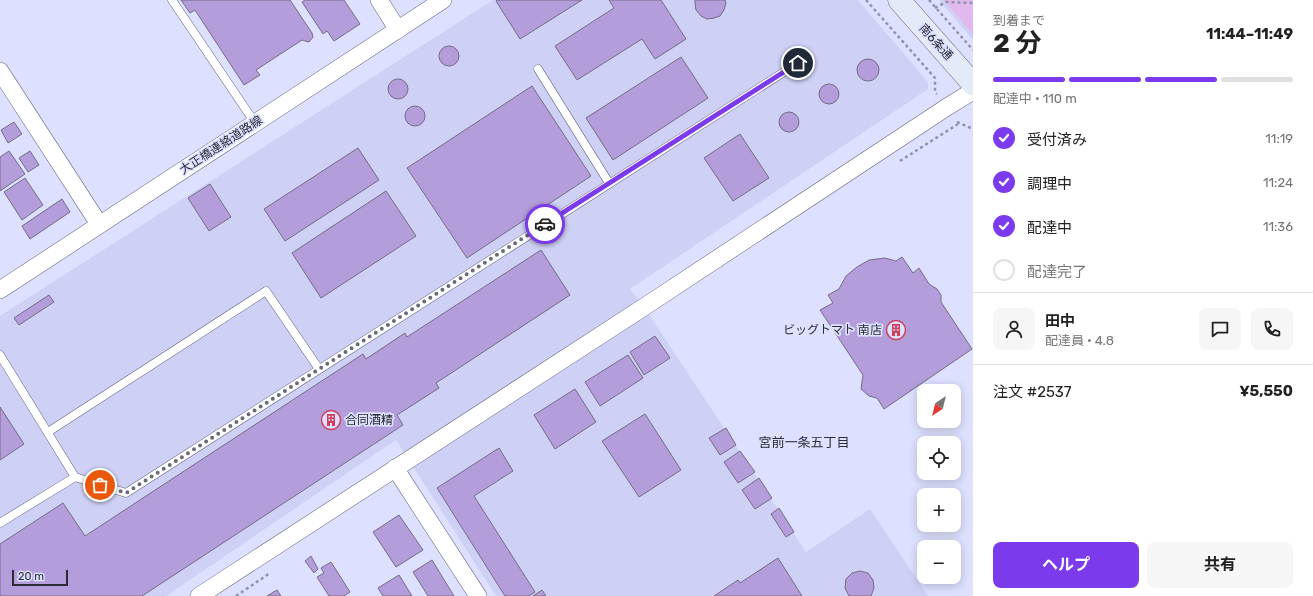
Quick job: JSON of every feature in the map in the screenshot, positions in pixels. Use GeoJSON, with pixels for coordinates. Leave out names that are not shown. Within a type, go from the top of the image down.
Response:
{"type":"FeatureCollection","features":[{"type":"Feature","properties":{"kind":"street"},"geometry":{"type":"LineString","coordinates":[[379,0],[398,30]]}},
{"type":"Feature","properties":{"kind":"street","name":"大正橋連絡道路線"},"geometry":{"type":"LineString","coordinates":[[0,290],[443,0]]}},
{"type":"Feature","properties":{"kind":"street","name":"南6条通"},"geometry":{"type":"LineString","coordinates":[[899,0],[973,84]]}},
{"type":"Feature","properties":{"kind":"street"},"geometry":{"type":"LineString","coordinates":[[0,71],[100,224]]}},
{"type":"Feature","properties":{"kind":"street"},"geometry":{"type":"LineString","coordinates":[[199,596],[637,312],[947,107],[973,92]]}},
{"type":"Feature","properties":{"kind":"street"},"geometry":{"type":"LineString","coordinates":[[395,468],[478,596]]}},
{"type":"Feature","properties":{"kind":"lane"},"geometry":{"type":"LineString","coordinates":[[172,0],[255,123]]}},
{"type":"Feature","properties":{"kind":"lane"},"geometry":{"type":"LineString","coordinates":[[0,355],[75,477],[126,493],[798,63]]}},
{"type":"Feature","properties":{"kind":"lane"},"geometry":{"type":"LineString","coordinates":[[538,69],[609,183]]}},
{"type":"Feature","properties":{"kind":"lane"},"geometry":{"type":"LineString","coordinates":[[48,432],[266,291],[318,369]]}},
{"type":"Feature","properties":{"kind":"lane"},"geometry":{"type":"LineString","coordinates":[[0,523],[75,477]]}},
{"type":"Feature","properties":{"kind":"path"},"geometry":{"type":"LineString","coordinates":[[866,0],[935,78],[935,92],[958,124],[973,129]]}},
{"type":"Feature","properties":{"kind":"path"},"geometry":{"type":"LineString","coordinates":[[929,0],[973,50]]}},
{"type":"Feature","properties":{"kind":"path"},"geometry":{"type":"LineString","coordinates":[[915,19],[946,2],[973,3]]}},
{"type":"Feature","properties":{"kind":"shaded area"},"geometry":{"type":"Polygon","coordinates":[[[493,0],[858,0],[928,82],[928,89],[630,289],[644,307],[806,552],[870,509],[917,580],[917,584],[920,584],[928,596],[496,596],[396,440],[166,596],[0,596],[0,316],[493,0]]]}},
{"type":"Feature","properties":{"kind":"shaded area"},"geometry":{"type":"Polygon","coordinates":[[[939,0],[973,0],[973,40],[939,0]]]}},
{"type":"Feature","properties":{"kind":"shaded area"},"geometry":{"type":"Polygon","coordinates":[[[944,0],[973,0],[973,35],[944,0]]]}},
{"type":"Feature","properties":{"kind":"building"},"geometry":{"type":"Polygon","coordinates":[[[181,0],[290,0],[312,33],[313,37],[309,42],[302,40],[256,70],[260,75],[244,85],[195,10],[190,13],[181,0]]]}},
{"type":"Feature","properties":{"kind":"building"},"geometry":{"type":"Polygon","coordinates":[[[305,0],[344,0],[360,24],[334,41],[327,31],[323,34],[302,2],[305,0]]]}},
{"type":"Feature","properties":{"kind":"building"},"geometry":{"type":"Polygon","coordinates":[[[582,0],[520,39],[496,1],[582,0]]]}},
{"type":"Feature","properties":{"kind":"building"},"geometry":{"type":"Polygon","coordinates":[[[609,0],[661,0],[686,39],[655,59],[642,39],[577,80],[555,46],[614,8],[609,0]]]}},
{"type":"Feature","properties":{"kind":"building"},"geometry":{"type":"Polygon","coordinates":[[[695,0],[725,0],[726,3],[720,16],[707,19],[701,16],[696,10],[695,0]]]}},
{"type":"Feature","properties":{"kind":"building"},"geometry":{"type":"Polygon","coordinates":[[[445,46],[453,46],[459,52],[459,60],[453,66],[445,66],[439,60],[439,52],[445,46]]]}},
{"type":"Feature","properties":{"kind":"building"},"geometry":{"type":"Polygon","coordinates":[[[681,57],[708,98],[613,160],[586,118],[681,57]]]}},
{"type":"Feature","properties":{"kind":"building"},"geometry":{"type":"Polygon","coordinates":[[[868,59],[872,60],[878,66],[878,74],[872,80],[868,81],[864,80],[858,74],[857,70],[858,66],[864,60],[868,59]]]}},
{"type":"Feature","properties":{"kind":"building"},"geometry":{"type":"Polygon","coordinates":[[[394,79],[402,79],[408,85],[408,93],[402,99],[394,99],[388,93],[388,85],[394,79]]]}},
{"type":"Feature","properties":{"kind":"building"},"geometry":{"type":"Polygon","coordinates":[[[825,84],[833,84],[839,90],[839,98],[833,104],[825,104],[819,98],[819,90],[825,84]]]}},
{"type":"Feature","properties":{"kind":"building"},"geometry":{"type":"Polygon","coordinates":[[[532,86],[591,176],[467,258],[407,168],[532,86]]]}},
{"type":"Feature","properties":{"kind":"building"},"geometry":{"type":"Polygon","coordinates":[[[411,106],[419,106],[425,112],[425,120],[419,126],[411,126],[405,120],[405,112],[411,106]]]}},
{"type":"Feature","properties":{"kind":"building"},"geometry":{"type":"Polygon","coordinates":[[[785,112],[793,112],[799,118],[799,126],[793,132],[785,132],[779,126],[779,118],[785,112]]]}},
{"type":"Feature","properties":{"kind":"building"},"geometry":{"type":"Polygon","coordinates":[[[14,122],[22,134],[8,143],[1,130],[14,122]]]}},
{"type":"Feature","properties":{"kind":"building"},"geometry":{"type":"Polygon","coordinates":[[[740,134],[769,178],[733,201],[704,158],[740,134]]]}},
{"type":"Feature","properties":{"kind":"building"},"geometry":{"type":"Polygon","coordinates":[[[358,148],[379,180],[285,241],[264,209],[358,148]]]}},
{"type":"Feature","properties":{"kind":"building"},"geometry":{"type":"Polygon","coordinates":[[[9,151],[25,174],[0,191],[0,157],[9,151]]]}},
{"type":"Feature","properties":{"kind":"building"},"geometry":{"type":"Polygon","coordinates":[[[30,151],[39,165],[28,172],[19,158],[30,151]]]}},
{"type":"Feature","properties":{"kind":"building"},"geometry":{"type":"Polygon","coordinates":[[[25,178],[43,205],[22,220],[4,192],[25,178]]]}},
{"type":"Feature","properties":{"kind":"building"},"geometry":{"type":"Polygon","coordinates":[[[210,184],[231,217],[209,231],[188,198],[210,184]]]}},
{"type":"Feature","properties":{"kind":"building"},"geometry":{"type":"Polygon","coordinates":[[[386,191],[416,236],[321,298],[292,253],[386,191]]]}},
{"type":"Feature","properties":{"kind":"building"},"geometry":{"type":"Polygon","coordinates":[[[62,199],[70,212],[30,239],[22,226],[62,199]]]}},
{"type":"Feature","properties":{"kind":"building","name":"合同酒精"},"geometry":{"type":"Polygon","coordinates":[[[541,250],[570,295],[436,383],[439,388],[397,415],[403,425],[142,596],[0,596],[0,544],[63,503],[85,536],[363,354],[366,359],[405,333],[407,337],[541,250]]]}},
{"type":"Feature","properties":{"kind":"building","name":"ビッグトマト 南店"},"geometry":{"type":"Polygon","coordinates":[[[902,257],[913,273],[919,268],[929,284],[937,289],[941,295],[941,302],[972,349],[921,384],[917,384],[917,386],[884,409],[877,398],[869,396],[861,389],[863,375],[820,310],[833,303],[828,295],[839,289],[846,276],[857,267],[869,260],[885,258],[896,261],[902,257]]]}},
{"type":"Feature","properties":{"kind":"building"},"geometry":{"type":"Polygon","coordinates":[[[49,295],[54,302],[19,325],[14,318],[49,295]]]}},
{"type":"Feature","properties":{"kind":"building"},"geometry":{"type":"Polygon","coordinates":[[[655,336],[670,358],[644,375],[630,352],[655,336]]]}},
{"type":"Feature","properties":{"kind":"building"},"geometry":{"type":"Polygon","coordinates":[[[628,355],[643,378],[600,406],[585,382],[628,355]]]}},
{"type":"Feature","properties":{"kind":"building"},"geometry":{"type":"Polygon","coordinates":[[[575,389],[596,422],[555,449],[534,415],[575,389]]]}},
{"type":"Feature","properties":{"kind":"building"},"geometry":{"type":"Polygon","coordinates":[[[0,407],[24,444],[0,460],[0,407]]]}},
{"type":"Feature","properties":{"kind":"building"},"geometry":{"type":"Polygon","coordinates":[[[645,414],[681,470],[639,497],[602,441],[645,414]]]}},
{"type":"Feature","properties":{"kind":"building"},"geometry":{"type":"Polygon","coordinates":[[[726,428],[736,445],[720,455],[709,438],[726,428]]]}},
{"type":"Feature","properties":{"kind":"building"},"geometry":{"type":"Polygon","coordinates":[[[499,448],[513,471],[474,496],[535,592],[529,596],[505,596],[437,488],[499,448]]]}},
{"type":"Feature","properties":{"kind":"building"},"geometry":{"type":"Polygon","coordinates":[[[740,451],[755,472],[738,483],[724,462],[740,451]]]}},
{"type":"Feature","properties":{"kind":"building"},"geometry":{"type":"Polygon","coordinates":[[[759,478],[772,498],[755,509],[742,490],[759,478]]]}},
{"type":"Feature","properties":{"kind":"building"},"geometry":{"type":"Polygon","coordinates":[[[779,508],[794,532],[786,537],[771,514],[779,508]]]}},
{"type":"Feature","properties":{"kind":"building"},"geometry":{"type":"Polygon","coordinates":[[[399,515],[423,550],[396,567],[373,532],[399,515]]]}},
{"type":"Feature","properties":{"kind":"building"},"geometry":{"type":"Polygon","coordinates":[[[311,556],[318,569],[314,573],[305,561],[311,556]]]}},
{"type":"Feature","properties":{"kind":"building"},"geometry":{"type":"Polygon","coordinates":[[[778,558],[802,596],[714,596],[738,580],[740,583],[778,558]]]}},
{"type":"Feature","properties":{"kind":"building"},"geometry":{"type":"Polygon","coordinates":[[[432,560],[454,596],[428,596],[413,572],[432,560]]]}},
{"type":"Feature","properties":{"kind":"building"},"geometry":{"type":"Polygon","coordinates":[[[331,562],[350,592],[344,596],[329,596],[317,577],[324,573],[321,568],[331,562]]]}},
{"type":"Feature","properties":{"kind":"building"},"geometry":{"type":"Polygon","coordinates":[[[860,571],[868,573],[873,580],[874,588],[871,596],[849,596],[845,588],[846,579],[852,573],[860,571]]]}},
{"type":"Feature","properties":{"kind":"building"},"geometry":{"type":"Polygon","coordinates":[[[399,575],[412,596],[383,596],[378,588],[399,575]]]}},
{"type":"Feature","properties":{"kind":"building"},"geometry":{"type":"Polygon","coordinates":[[[277,590],[281,596],[267,596],[277,590]]]}},
{"type":"Feature","properties":{"kind":"building"},"geometry":{"type":"Polygon","coordinates":[[[542,590],[546,596],[533,596],[542,590]]]}},
{"type":"Feature","properties":{"kind":"way so far"},"geometry":{"type":"LineString","coordinates":[[100,485],[126,493],[545,224]]}},
{"type":"Feature","properties":{"kind":"place","name":"ビッグトマト 南店"},"geometry":{"type":"Point","coordinates":[896,330]}},
{"type":"Feature","properties":{"kind":"place","name":"合同酒精"},"geometry":{"type":"Point","coordinates":[331,420]}},
{"type":"Feature","properties":{"kind":"district","name":"宮前一条五丁目"},"geometry":{"type":"Point","coordinates":[804,442]}},
{"type":"Feature","properties":{"kind":"route"},"geometry":{"type":"LineString","coordinates":[[545,224],[798,63]]}}]}
